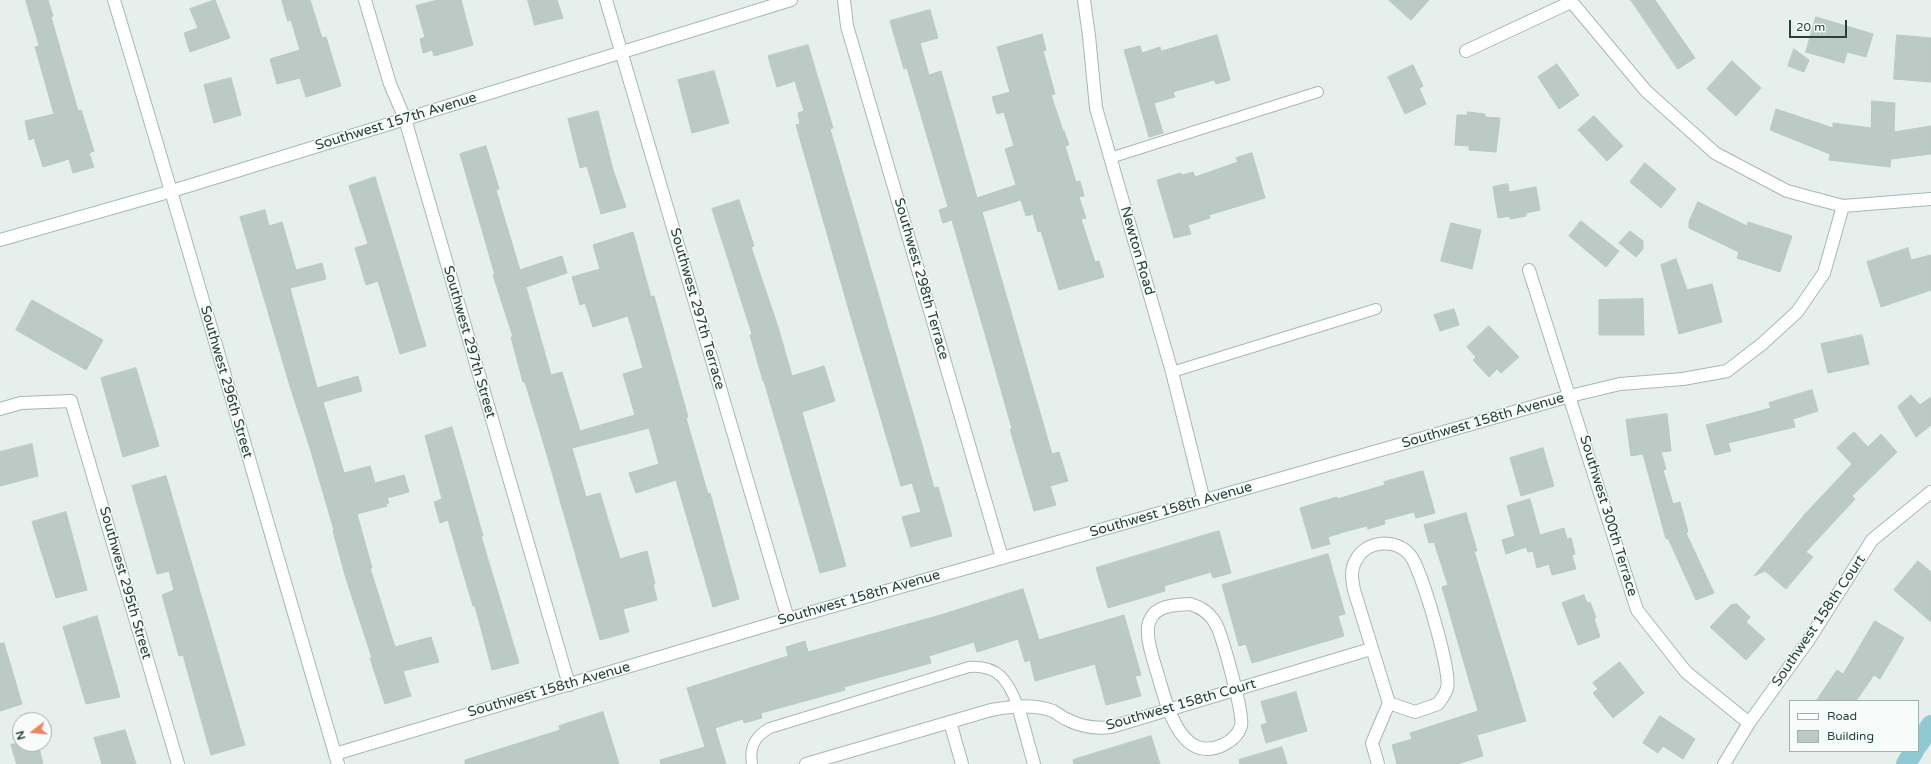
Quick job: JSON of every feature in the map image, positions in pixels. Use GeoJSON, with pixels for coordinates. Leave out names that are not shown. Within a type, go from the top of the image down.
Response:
{"type":"FeatureCollection","features":[{"type":"Feature","properties":{"kind":"street","name":"Southwest 296th Street"},"geometry":{"type":"LineString","coordinates":[[114,0],[172,191],[289,603],[336,759]]}},
{"type":"Feature","properties":{"kind":"street","name":"Southwest 297th Street"},"geometry":{"type":"LineString","coordinates":[[365,0],[390,84],[405,119],[570,685]]}},
{"type":"Feature","properties":{"kind":"street","name":"Southwest 297th Terrace"},"geometry":{"type":"LineString","coordinates":[[606,0],[788,619]]}},
{"type":"Feature","properties":{"kind":"street","name":"Southwest 157th Avenue"},"geometry":{"type":"LineString","coordinates":[[0,240],[172,191],[791,0]]}},
{"type":"Feature","properties":{"kind":"street","name":"Southwest 298th Terrace"},"geometry":{"type":"LineString","coordinates":[[844,0],[847,26],[1002,558]]}},
{"type":"Feature","properties":{"kind":"street","name":"Newton Road"},"geometry":{"type":"LineString","coordinates":[[1084,0],[1096,108],[1172,372],[1204,500]]}},
{"type":"Feature","properties":{"kind":"street"},"geometry":{"type":"LineString","coordinates":[[1466,51],[1570,1],[1646,91],[1715,153],[1788,191],[1843,206],[1931,199]]}},
{"type":"Feature","properties":{"kind":"street","name":"Southwest 158th Avenue"},"geometry":{"type":"LineString","coordinates":[[336,759],[570,685],[788,619],[1570,396],[1620,384],[1683,379],[1727,371],[1762,344],[1797,312],[1802,305],[1824,273],[1843,206]]}},
{"type":"Feature","properties":{"kind":"street","name":"Southwest 300th Terrace"},"geometry":{"type":"LineString","coordinates":[[1529,270],[1637,610],[1686,672],[1749,723]]}},
{"type":"Feature","properties":{"kind":"street","name":"Southwest 295th Street"},"geometry":{"type":"LineString","coordinates":[[0,409],[21,403],[71,401],[178,764]]}},
{"type":"Feature","properties":{"kind":"street","name":"Southwest 158th Court"},"geometry":{"type":"LineString","coordinates":[[1724,764],[1749,723],[1808,641],[1872,540],[1931,492]]}},
{"type":"Feature","properties":{"kind":"street"},"geometry":{"type":"LineString","coordinates":[[1378,764],[1372,743],[1389,703],[1371,650],[1354,590],[1352,573],[1356,560],[1364,550],[1376,544],[1388,543],[1400,546],[1410,555],[1420,571],[1447,668],[1448,688],[1438,704],[1415,712],[1389,703]]}},
{"type":"Feature","properties":{"kind":"street"},"geometry":{"type":"LineString","coordinates":[[1190,604],[1201,607],[1217,625],[1236,690],[1241,726],[1233,739],[1216,749],[1198,750],[1183,740],[1174,726],[1151,651],[1148,633],[1149,620],[1157,610],[1175,605],[1190,604]]}},
{"type":"Feature","properties":{"kind":"street","name":"Southwest 158th Court"},"geometry":{"type":"LineString","coordinates":[[806,764],[822,762],[991,710],[1018,706],[1041,708],[1054,712],[1078,725],[1091,728],[1102,728],[1371,650]]}},
{"type":"Feature","properties":{"kind":"street"},"geometry":{"type":"LineString","coordinates":[[1018,706],[1034,764]]}},
{"type":"Feature","properties":{"kind":"street"},"geometry":{"type":"LineString","coordinates":[[950,722],[962,764]]}},
{"type":"Feature","properties":{"kind":"lane"},"geometry":{"type":"LineString","coordinates":[[1110,158],[1318,92]]}},
{"type":"Feature","properties":{"kind":"lane"},"geometry":{"type":"LineString","coordinates":[[1172,372],[1376,309]]}},
{"type":"Feature","properties":{"kind":"lane"},"geometry":{"type":"LineString","coordinates":[[752,764],[752,746],[761,733],[770,728],[969,667],[986,668],[1001,676],[1011,689],[1018,706]]}},
{"type":"Feature","properties":{"kind":"building"},"geometry":{"type":"Polygon","coordinates":[[[26,0],[48,0],[53,16],[51,17],[78,111],[81,110],[94,151],[89,153],[94,167],[73,173],[69,159],[43,167],[34,138],[29,140],[25,121],[54,114],[35,47],[39,46],[26,0]]]}},
{"type":"Feature","properties":{"kind":"building"},"geometry":{"type":"Polygon","coordinates":[[[215,0],[230,38],[190,52],[184,33],[198,28],[190,9],[215,0]]]}},
{"type":"Feature","properties":{"kind":"building"},"geometry":{"type":"Polygon","coordinates":[[[282,0],[310,0],[322,38],[326,37],[341,86],[306,97],[300,78],[277,84],[270,59],[300,50],[291,20],[288,21],[282,0]]]}},
{"type":"Feature","properties":{"kind":"building"},"geometry":{"type":"Polygon","coordinates":[[[438,0],[461,0],[473,45],[434,56],[432,50],[423,53],[420,39],[425,37],[416,6],[438,0]]]}},
{"type":"Feature","properties":{"kind":"building"},"geometry":{"type":"Polygon","coordinates":[[[528,0],[557,0],[563,18],[535,25],[528,0]]]}},
{"type":"Feature","properties":{"kind":"building"},"geometry":{"type":"Polygon","coordinates":[[[1389,0],[1429,0],[1411,20],[1389,0]]]}},
{"type":"Feature","properties":{"kind":"building"},"geometry":{"type":"Polygon","coordinates":[[[1631,0],[1655,0],[1695,58],[1678,69],[1631,0]]]}},
{"type":"Feature","properties":{"kind":"building"},"geometry":{"type":"Polygon","coordinates":[[[930,10],[938,38],[920,43],[929,75],[941,71],[977,198],[1016,185],[1005,149],[1014,146],[1004,112],[997,114],[992,97],[1010,92],[997,47],[1042,34],[1046,50],[1043,51],[1055,94],[1051,95],[1069,145],[1065,146],[1076,182],[1080,181],[1084,196],[1079,197],[1086,218],[1081,219],[1095,262],[1099,261],[1104,277],[1059,290],[1041,231],[1038,232],[1033,214],[1026,216],[1021,200],[982,212],[1052,454],[1059,452],[1068,481],[1050,486],[1056,505],[1034,511],[952,220],[943,223],[939,210],[948,207],[907,68],[904,69],[890,21],[930,10]]]}},
{"type":"Feature","properties":{"kind":"building"},"geometry":{"type":"Polygon","coordinates":[[[1816,17],[1873,34],[1866,57],[1847,52],[1844,63],[1806,52],[1816,17]]]}},
{"type":"Feature","properties":{"kind":"building"},"geometry":{"type":"Polygon","coordinates":[[[1217,35],[1230,80],[1216,84],[1214,80],[1173,92],[1175,97],[1154,103],[1163,133],[1149,137],[1124,50],[1140,46],[1142,53],[1160,47],[1161,51],[1217,35]]]}},
{"type":"Feature","properties":{"kind":"building"},"geometry":{"type":"Polygon","coordinates":[[[1897,35],[1931,38],[1931,82],[1894,79],[1897,35]]]}},
{"type":"Feature","properties":{"kind":"building"},"geometry":{"type":"Polygon","coordinates":[[[808,45],[833,128],[830,129],[934,488],[938,487],[952,536],[911,547],[902,517],[921,512],[912,483],[901,486],[850,314],[796,125],[800,124],[798,113],[804,111],[795,81],[777,87],[768,56],[808,45]]]}},
{"type":"Feature","properties":{"kind":"building"},"geometry":{"type":"Polygon","coordinates":[[[1794,49],[1809,60],[1804,72],[1788,66],[1794,49]]]}},
{"type":"Feature","properties":{"kind":"building"},"geometry":{"type":"Polygon","coordinates":[[[1732,61],[1761,88],[1736,116],[1707,89],[1732,61]]]}},
{"type":"Feature","properties":{"kind":"building"},"geometry":{"type":"Polygon","coordinates":[[[1557,64],[1579,95],[1559,109],[1538,77],[1557,64]]]}},
{"type":"Feature","properties":{"kind":"building"},"geometry":{"type":"Polygon","coordinates":[[[1413,65],[1423,86],[1419,88],[1426,104],[1405,114],[1388,77],[1413,65]]]}},
{"type":"Feature","properties":{"kind":"building"},"geometry":{"type":"Polygon","coordinates":[[[714,71],[729,123],[692,133],[678,80],[714,71]]]}},
{"type":"Feature","properties":{"kind":"building"},"geometry":{"type":"Polygon","coordinates":[[[231,78],[241,115],[214,123],[204,85],[231,78]]]}},
{"type":"Feature","properties":{"kind":"building"},"geometry":{"type":"Polygon","coordinates":[[[1872,101],[1895,103],[1894,132],[1931,126],[1931,154],[1891,159],[1890,167],[1829,160],[1830,154],[1770,130],[1776,109],[1833,128],[1833,123],[1871,128],[1872,101]]]}},
{"type":"Feature","properties":{"kind":"building"},"geometry":{"type":"Polygon","coordinates":[[[598,111],[613,170],[626,207],[601,214],[587,166],[580,168],[568,119],[598,111]]]}},
{"type":"Feature","properties":{"kind":"building"},"geometry":{"type":"Polygon","coordinates":[[[1468,112],[1485,114],[1485,117],[1500,118],[1496,152],[1469,150],[1469,146],[1455,145],[1457,115],[1467,115],[1468,112]]]}},
{"type":"Feature","properties":{"kind":"building"},"geometry":{"type":"Polygon","coordinates":[[[1594,116],[1623,146],[1607,161],[1578,130],[1594,116]]]}},
{"type":"Feature","properties":{"kind":"building"},"geometry":{"type":"Polygon","coordinates":[[[486,146],[499,189],[496,190],[520,270],[562,256],[567,273],[526,287],[551,375],[562,372],[580,431],[635,415],[623,374],[643,368],[628,316],[593,327],[585,303],[580,305],[572,277],[600,269],[593,245],[633,232],[651,297],[654,296],[688,417],[686,418],[708,494],[710,493],[739,599],[713,607],[676,480],[636,493],[629,473],[659,464],[649,428],[572,448],[586,497],[600,493],[620,559],[647,551],[655,584],[653,584],[657,600],[623,609],[629,632],[600,640],[545,448],[525,382],[523,382],[511,337],[513,337],[493,275],[495,275],[460,154],[486,146]]]}},
{"type":"Feature","properties":{"kind":"building"},"geometry":{"type":"Polygon","coordinates":[[[1252,153],[1265,198],[1209,215],[1210,218],[1188,225],[1191,234],[1174,238],[1157,180],[1181,173],[1182,175],[1193,172],[1195,177],[1238,162],[1236,158],[1252,153]]]}},
{"type":"Feature","properties":{"kind":"building"},"geometry":{"type":"Polygon","coordinates":[[[1645,163],[1676,189],[1661,208],[1630,182],[1645,163]]]}},
{"type":"Feature","properties":{"kind":"building"},"geometry":{"type":"Polygon","coordinates":[[[375,177],[426,346],[400,354],[378,281],[366,285],[355,248],[368,244],[349,186],[375,177]]]}},
{"type":"Feature","properties":{"kind":"building"},"geometry":{"type":"Polygon","coordinates":[[[1508,184],[1509,192],[1536,187],[1540,210],[1526,213],[1526,216],[1510,219],[1510,216],[1498,218],[1493,187],[1508,184]]]}},
{"type":"Feature","properties":{"kind":"building"},"geometry":{"type":"Polygon","coordinates":[[[739,200],[754,246],[751,247],[778,327],[792,376],[824,366],[835,401],[802,412],[846,566],[820,573],[763,381],[750,335],[752,334],[712,209],[739,200]]]}},
{"type":"Feature","properties":{"kind":"building"},"geometry":{"type":"Polygon","coordinates":[[[1698,202],[1747,226],[1748,222],[1792,236],[1780,272],[1737,258],[1739,252],[1689,228],[1689,222],[1698,202]]]}},
{"type":"Feature","properties":{"kind":"building"},"geometry":{"type":"Polygon","coordinates":[[[265,210],[269,226],[282,222],[296,270],[322,263],[326,279],[290,288],[317,388],[358,376],[362,391],[323,402],[344,473],[370,466],[375,483],[404,475],[409,492],[387,498],[389,503],[386,504],[387,506],[357,514],[372,568],[370,568],[395,647],[431,637],[439,662],[403,671],[411,696],[385,704],[370,658],[372,658],[345,575],[333,531],[334,530],[310,448],[240,217],[265,210]]]}},
{"type":"Feature","properties":{"kind":"building"},"geometry":{"type":"Polygon","coordinates":[[[1581,221],[1619,251],[1606,267],[1569,236],[1581,221]]]}},
{"type":"Feature","properties":{"kind":"building"},"geometry":{"type":"Polygon","coordinates":[[[1451,223],[1481,230],[1472,269],[1441,261],[1451,223]]]}},
{"type":"Feature","properties":{"kind":"building"},"geometry":{"type":"Polygon","coordinates":[[[1630,231],[1643,241],[1643,249],[1636,257],[1619,243],[1630,231]]]}},
{"type":"Feature","properties":{"kind":"building"},"geometry":{"type":"Polygon","coordinates":[[[1908,248],[1911,260],[1931,255],[1931,290],[1881,307],[1867,262],[1908,248]]]}},
{"type":"Feature","properties":{"kind":"building"},"geometry":{"type":"Polygon","coordinates":[[[1676,259],[1687,290],[1712,284],[1722,322],[1679,334],[1661,265],[1676,259]]]}},
{"type":"Feature","properties":{"kind":"building"},"geometry":{"type":"Polygon","coordinates":[[[1643,299],[1644,335],[1599,335],[1599,300],[1643,299]]]}},
{"type":"Feature","properties":{"kind":"building"},"geometry":{"type":"Polygon","coordinates":[[[32,300],[103,340],[86,370],[16,330],[32,300]]]}},
{"type":"Feature","properties":{"kind":"building"},"geometry":{"type":"Polygon","coordinates":[[[1454,309],[1459,325],[1440,331],[1434,315],[1454,309]]]}},
{"type":"Feature","properties":{"kind":"building"},"geometry":{"type":"Polygon","coordinates":[[[1489,326],[1519,357],[1501,373],[1497,369],[1489,377],[1473,360],[1476,357],[1467,347],[1489,326]]]}},
{"type":"Feature","properties":{"kind":"building"},"geometry":{"type":"Polygon","coordinates":[[[1862,335],[1869,364],[1828,373],[1821,344],[1862,335]]]}},
{"type":"Feature","properties":{"kind":"building"},"geometry":{"type":"Polygon","coordinates":[[[136,368],[159,446],[123,457],[101,378],[136,368]]]}},
{"type":"Feature","properties":{"kind":"building"},"geometry":{"type":"Polygon","coordinates":[[[1812,390],[1818,411],[1793,419],[1795,427],[1728,443],[1731,451],[1715,455],[1706,425],[1771,408],[1769,403],[1812,390]]]}},
{"type":"Feature","properties":{"kind":"building"},"geometry":{"type":"Polygon","coordinates":[[[1911,395],[1920,405],[1931,397],[1931,425],[1916,437],[1898,407],[1911,395]]]}},
{"type":"Feature","properties":{"kind":"building"},"geometry":{"type":"Polygon","coordinates":[[[1667,414],[1671,451],[1661,452],[1666,469],[1663,470],[1673,504],[1680,502],[1688,532],[1686,533],[1714,593],[1696,600],[1668,538],[1666,539],[1643,454],[1631,456],[1626,420],[1667,414]]]}},
{"type":"Feature","properties":{"kind":"building"},"geometry":{"type":"Polygon","coordinates":[[[452,427],[483,536],[481,536],[519,663],[492,670],[475,606],[473,606],[448,520],[440,523],[434,502],[442,499],[425,436],[452,427]]]}},
{"type":"Feature","properties":{"kind":"building"},"geometry":{"type":"Polygon","coordinates":[[[1854,432],[1868,447],[1881,434],[1897,452],[1852,496],[1855,499],[1806,552],[1813,557],[1786,589],[1765,571],[1754,576],[1805,514],[1852,464],[1837,448],[1854,432]]]}},
{"type":"Feature","properties":{"kind":"building"},"geometry":{"type":"Polygon","coordinates":[[[32,444],[38,476],[0,486],[0,452],[32,444]]]}},
{"type":"Feature","properties":{"kind":"building"},"geometry":{"type":"Polygon","coordinates":[[[1543,448],[1554,486],[1521,496],[1510,458],[1543,448]]]}},
{"type":"Feature","properties":{"kind":"building"},"geometry":{"type":"Polygon","coordinates":[[[1423,471],[1435,513],[1416,518],[1414,512],[1384,520],[1385,524],[1368,529],[1367,526],[1328,537],[1330,544],[1312,549],[1300,508],[1385,485],[1384,482],[1423,471]]]}},
{"type":"Feature","properties":{"kind":"building"},"geometry":{"type":"Polygon","coordinates":[[[166,476],[245,745],[211,755],[183,655],[179,656],[162,595],[174,590],[169,571],[157,574],[132,486],[166,476]]]}},
{"type":"Feature","properties":{"kind":"building"},"geometry":{"type":"Polygon","coordinates":[[[1530,499],[1540,535],[1564,528],[1567,539],[1571,538],[1575,554],[1572,555],[1576,569],[1552,575],[1549,564],[1537,568],[1533,551],[1528,552],[1526,547],[1506,554],[1502,540],[1515,536],[1507,506],[1530,499]]]}},
{"type":"Feature","properties":{"kind":"building"},"geometry":{"type":"Polygon","coordinates":[[[66,512],[87,590],[56,598],[32,522],[66,512]]]}},
{"type":"Feature","properties":{"kind":"building"},"geometry":{"type":"Polygon","coordinates":[[[1466,513],[1477,551],[1474,551],[1526,721],[1477,735],[1483,756],[1457,764],[1397,764],[1392,745],[1412,739],[1410,733],[1478,711],[1442,587],[1448,585],[1434,542],[1429,543],[1424,525],[1466,513]]]}},
{"type":"Feature","properties":{"kind":"building"},"geometry":{"type":"Polygon","coordinates":[[[1219,531],[1231,573],[1213,578],[1211,572],[1164,586],[1165,591],[1108,608],[1096,568],[1219,531]]]}},
{"type":"Feature","properties":{"kind":"building"},"geometry":{"type":"Polygon","coordinates":[[[1328,554],[1345,614],[1338,616],[1344,636],[1252,663],[1246,644],[1239,646],[1222,585],[1328,554]]]}},
{"type":"Feature","properties":{"kind":"building"},"geometry":{"type":"Polygon","coordinates":[[[1918,561],[1931,572],[1931,622],[1894,590],[1918,561]]]}},
{"type":"Feature","properties":{"kind":"building"},"geometry":{"type":"Polygon","coordinates":[[[1023,589],[1039,640],[1124,615],[1141,675],[1135,676],[1141,696],[1106,705],[1095,664],[1035,681],[1030,660],[1025,662],[1018,639],[977,652],[974,642],[929,656],[931,663],[844,687],[845,690],[761,713],[762,718],[744,723],[743,719],[715,728],[726,764],[661,764],[660,760],[705,747],[687,688],[788,656],[786,647],[805,641],[808,652],[944,614],[1023,589]]]}},
{"type":"Feature","properties":{"kind":"building"},"geometry":{"type":"Polygon","coordinates":[[[1584,595],[1587,603],[1590,602],[1596,618],[1594,618],[1600,637],[1578,645],[1562,603],[1584,595]]]}},
{"type":"Feature","properties":{"kind":"building"},"geometry":{"type":"Polygon","coordinates":[[[1737,604],[1750,617],[1746,622],[1765,639],[1746,660],[1710,627],[1731,605],[1737,604]]]}},
{"type":"Feature","properties":{"kind":"building"},"geometry":{"type":"Polygon","coordinates":[[[97,616],[120,697],[86,704],[63,627],[97,616]]]}},
{"type":"Feature","properties":{"kind":"building"},"geometry":{"type":"Polygon","coordinates":[[[1875,621],[1904,638],[1880,679],[1874,675],[1857,700],[1817,700],[1837,670],[1843,674],[1875,621]]]}},
{"type":"Feature","properties":{"kind":"building"},"geometry":{"type":"Polygon","coordinates":[[[4,643],[22,704],[0,711],[0,644],[4,643]]]}},
{"type":"Feature","properties":{"kind":"building"},"geometry":{"type":"Polygon","coordinates":[[[1620,662],[1644,693],[1613,718],[1593,693],[1598,689],[1593,683],[1620,662]]]}},
{"type":"Feature","properties":{"kind":"building"},"geometry":{"type":"Polygon","coordinates":[[[1296,692],[1307,731],[1266,743],[1261,725],[1267,723],[1261,702],[1296,692]]]}},
{"type":"Feature","properties":{"kind":"building"},"geometry":{"type":"Polygon","coordinates":[[[603,712],[619,764],[465,764],[465,760],[560,730],[559,726],[603,712]]]}},
{"type":"Feature","properties":{"kind":"building"},"geometry":{"type":"Polygon","coordinates":[[[1660,716],[1695,739],[1683,759],[1663,746],[1658,753],[1643,743],[1660,716]]]}},
{"type":"Feature","properties":{"kind":"building"},"geometry":{"type":"Polygon","coordinates":[[[125,730],[136,764],[102,764],[94,738],[125,730]]]}},
{"type":"Feature","properties":{"kind":"building"},"geometry":{"type":"Polygon","coordinates":[[[1151,736],[1160,764],[1074,764],[1073,760],[1151,736]]]}},
{"type":"Feature","properties":{"kind":"building"},"geometry":{"type":"Polygon","coordinates":[[[1282,747],[1287,764],[1240,764],[1239,760],[1282,747]]]}},
{"type":"Feature","properties":{"kind":"building"},"geometry":{"type":"Polygon","coordinates":[[[13,752],[40,752],[43,764],[17,764],[13,752]]]}},
{"type":"Feature","properties":{"kind":"waterway"},"geometry":{"type":"LineString","coordinates":[[1919,743],[1931,725]]}},
{"type":"Feature","properties":{"kind":"waterway"},"geometry":{"type":"LineString","coordinates":[[1906,764],[1913,752]]}}]}
